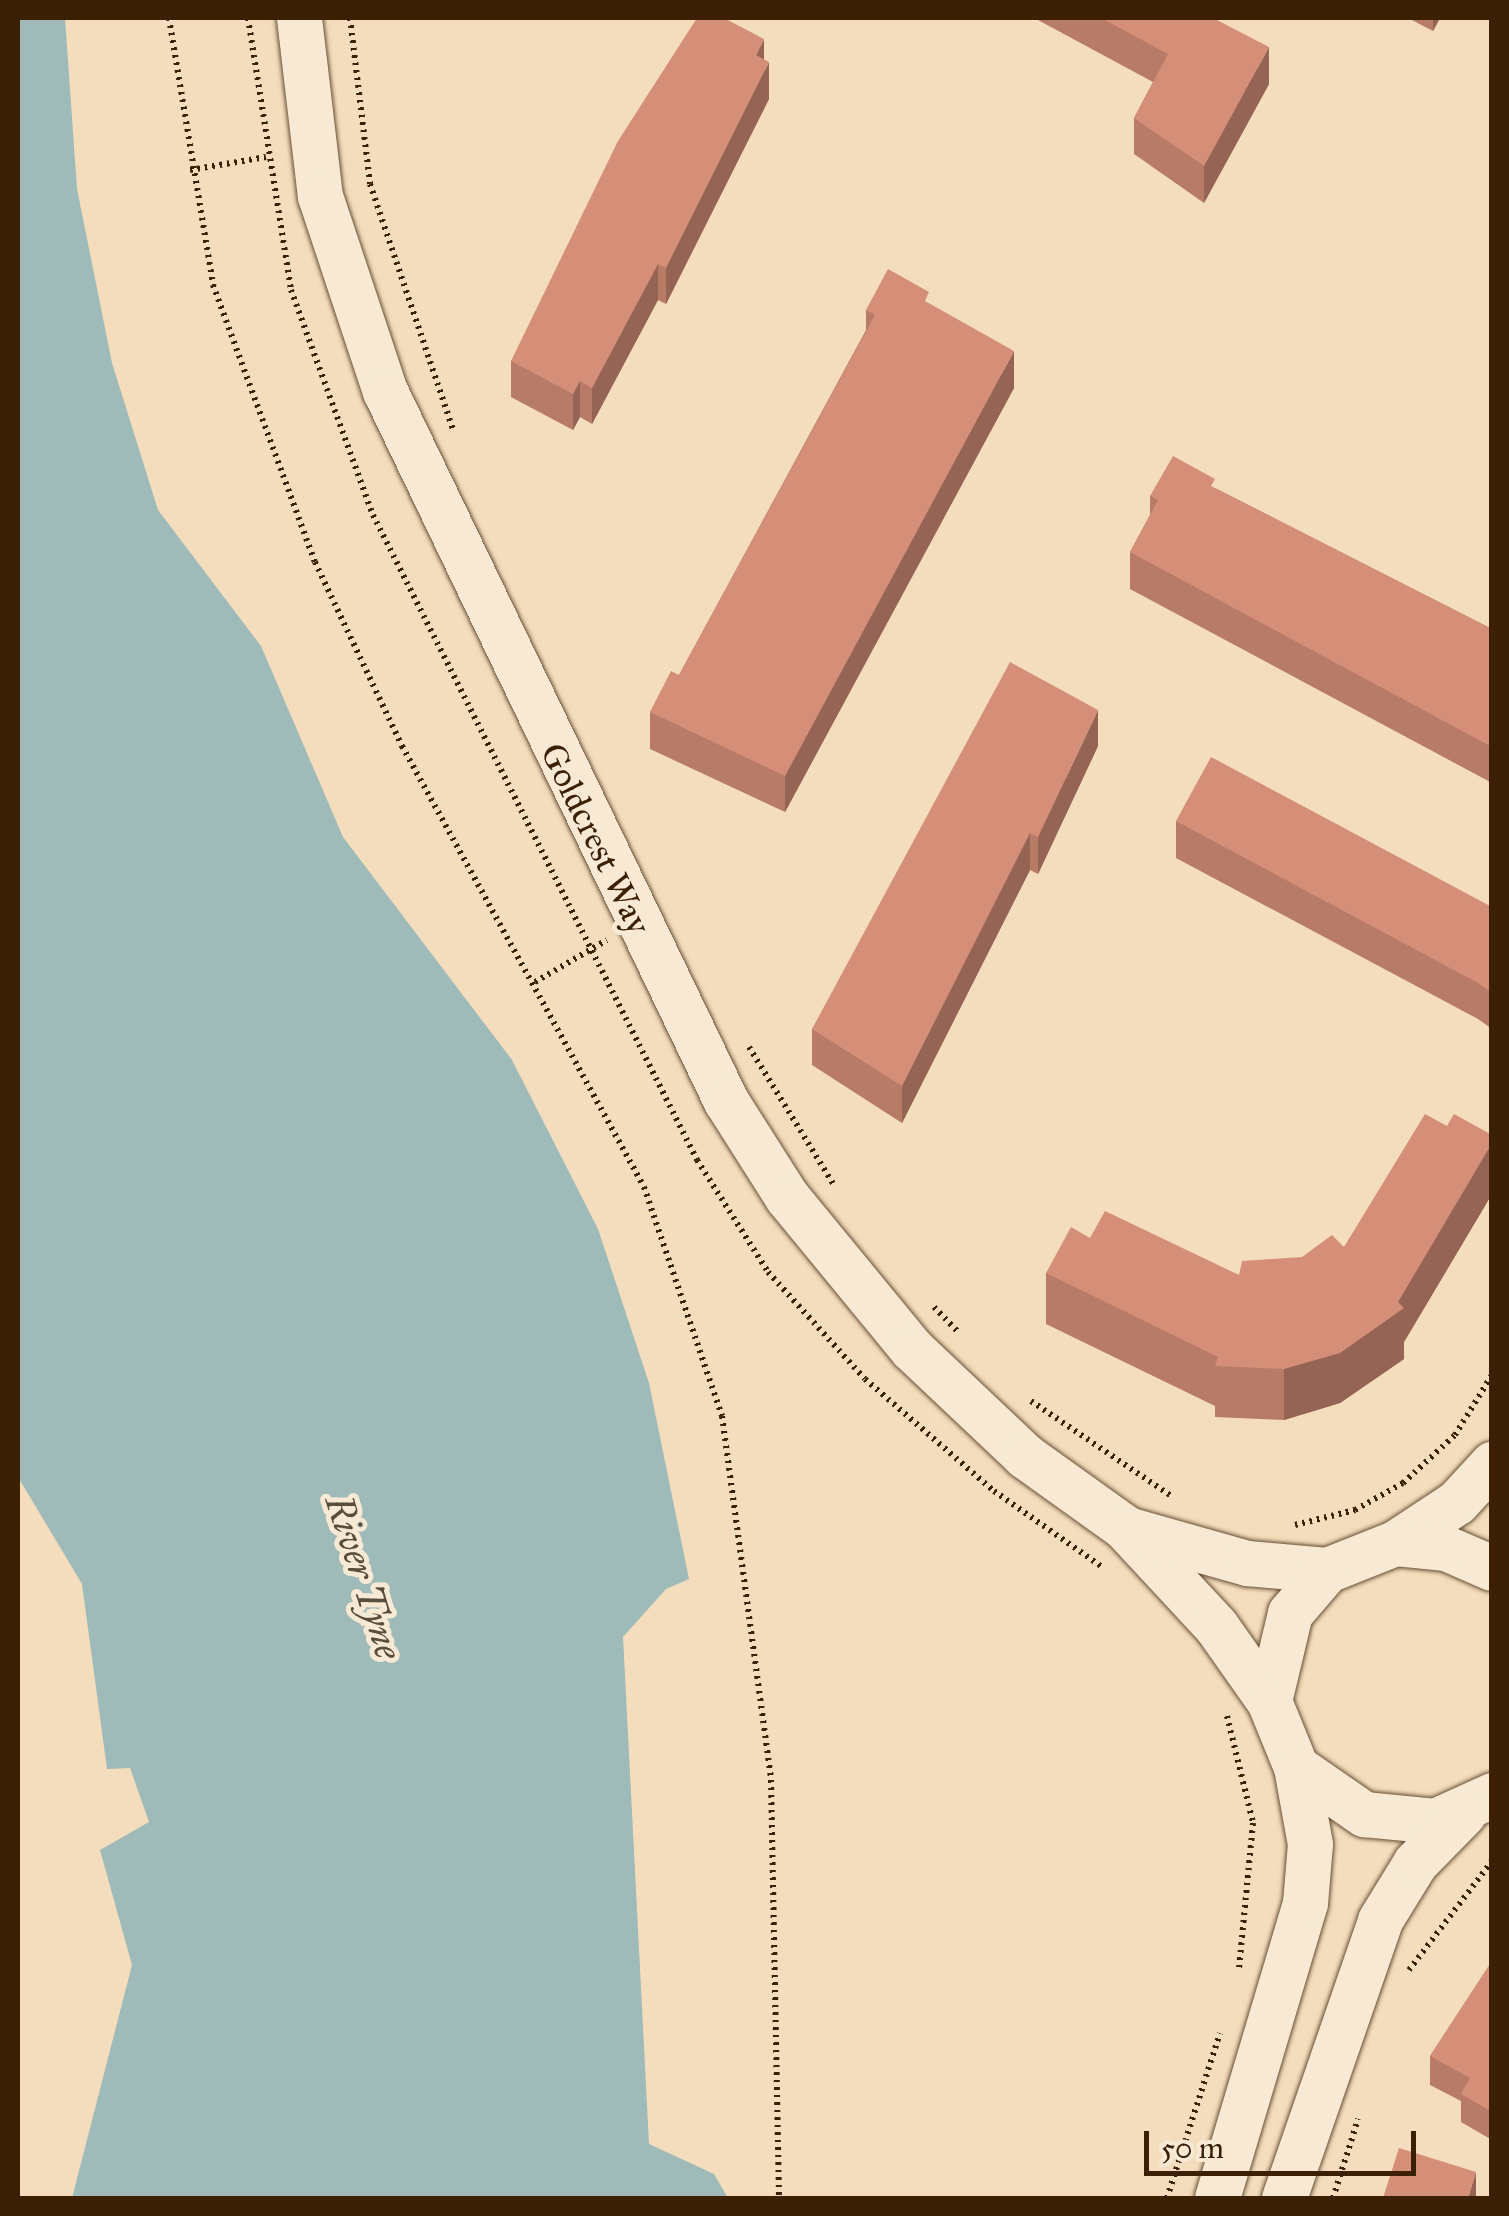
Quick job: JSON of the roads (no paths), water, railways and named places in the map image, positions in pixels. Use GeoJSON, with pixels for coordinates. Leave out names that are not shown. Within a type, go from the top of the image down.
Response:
{"type":"FeatureCollection","features":[{"type":"Feature","properties":{"kind":"street","name":"Goldcrest Way"},"geometry":{"type":"LineString","coordinates":[[299,18],[312,150],[385,390],[636,924],[726,1101],[845,1273],[992,1426],[1124,1528]]}},
{"type":"Feature","properties":{"kind":"street"},"geometry":{"type":"LineString","coordinates":[[1124,1528],[1246,1563],[1327,1570],[1395,1543],[1457,1502],[1492,1464]]}},
{"type":"Feature","properties":{"kind":"street"},"geometry":{"type":"LineString","coordinates":[[1124,1528],[1216,1626],[1269,1701],[1296,1767],[1310,1844],[1305,1903],[1217,2198]]}},
{"type":"Feature","properties":{"kind":"street"},"geometry":{"type":"LineString","coordinates":[[1395,1543],[1446,1548],[1492,1568]]}},
{"type":"Feature","properties":{"kind":"street"},"geometry":{"type":"LineString","coordinates":[[1269,1701],[1290,1613],[1327,1570]]}},
{"type":"Feature","properties":{"kind":"street"},"geometry":{"type":"LineString","coordinates":[[1296,1767],[1336,1802],[1387,1821],[1478,1804]]}},
{"type":"Feature","properties":{"kind":"street"},"geometry":{"type":"LineString","coordinates":[[1284,2198],[1360,1963],[1399,1886],[1478,1804]]}},
{"type":"Feature","properties":{"kind":"water","name":"River Tyne"},"geometry":{"type":"Polygon","coordinates":[[[18,18],[65,18],[77,189],[112,363],[158,510],[261,646],[343,837],[512,1060],[598,1229],[649,1383],[689,1579],[666,1589],[623,1637],[649,2144],[714,2174],[728,2198],[72,2198],[132,1965],[100,1850],[149,1822],[130,1768],[107,1769],[82,1584],[18,1477],[18,18]]]}}]}
